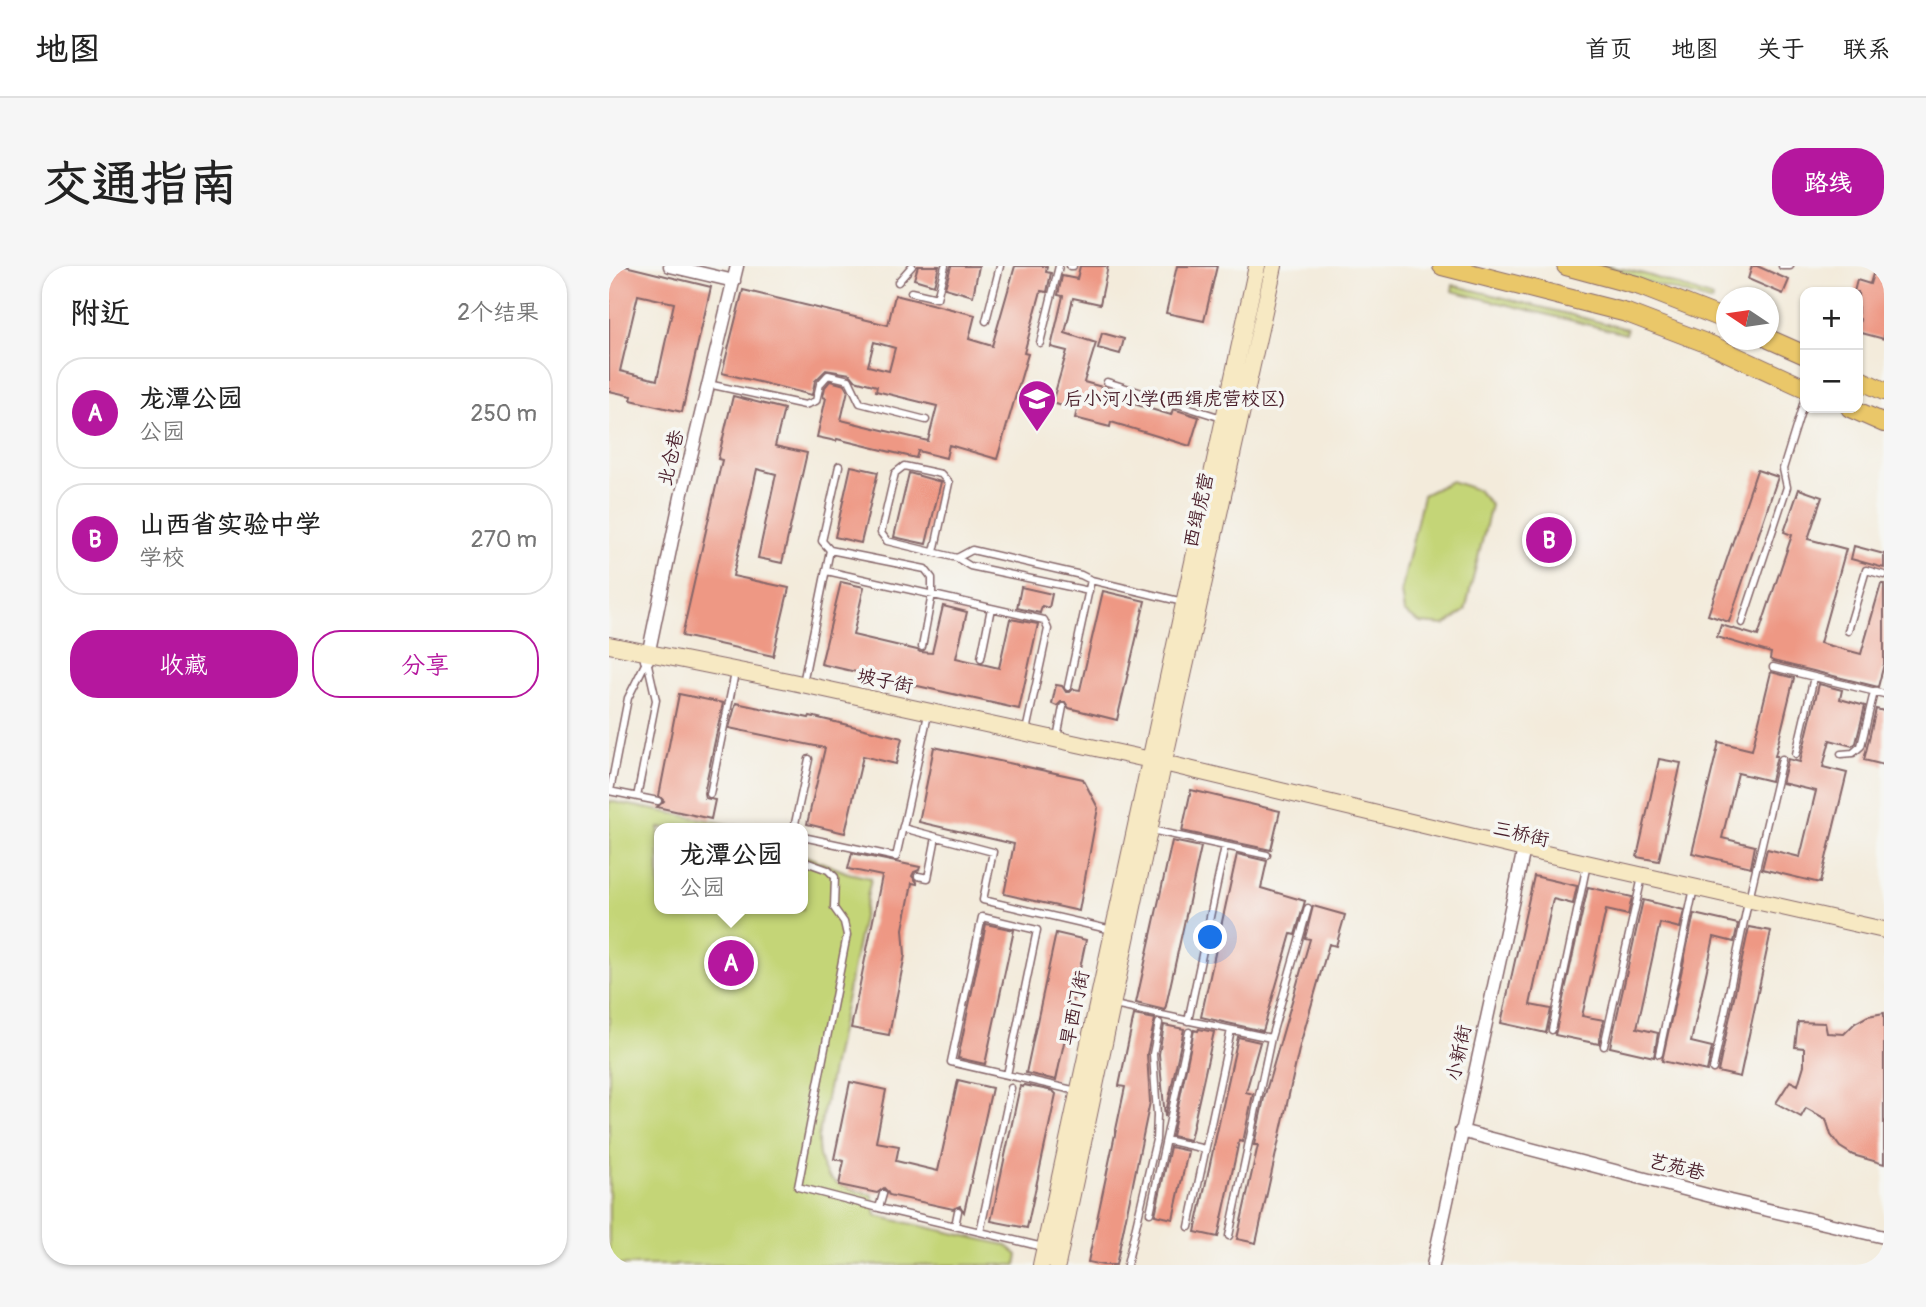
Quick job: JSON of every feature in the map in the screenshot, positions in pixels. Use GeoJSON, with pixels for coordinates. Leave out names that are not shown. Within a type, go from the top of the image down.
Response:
{"type":"FeatureCollection","features":[{"type":"Feature","properties":{"kind":"main road","name":"西缉虎营"},"geometry":{"type":"LineString","coordinates":[[1156,765],[1185,602],[1257,266]]}},
{"type":"Feature","properties":{"kind":"main road","name":"西缉虎营"},"geometry":{"type":"LineString","coordinates":[[1156,765],[1274,266]]}},
{"type":"Feature","properties":{"kind":"main road"},"geometry":{"type":"LineString","coordinates":[[1441,266],[1627,313],[1711,345],[1800,385]]}},
{"type":"Feature","properties":{"kind":"main road"},"geometry":{"type":"LineString","coordinates":[[1566,266],[1640,286],[1716,316]]}},
{"type":"Feature","properties":{"kind":"main road"},"geometry":{"type":"LineString","coordinates":[[1779,343],[1800,353]]}},
{"type":"Feature","properties":{"kind":"main road"},"geometry":{"type":"LineString","coordinates":[[1863,381],[1884,391]]}},
{"type":"Feature","properties":{"kind":"main road"},"geometry":{"type":"LineString","coordinates":[[1861,413],[1884,423]]}},
{"type":"Feature","properties":{"kind":"main road","name":"坡子街"},"geometry":{"type":"LineString","coordinates":[[609,645],[648,656],[1156,765]]}},
{"type":"Feature","properties":{"kind":"main road","name":"坡子街"},"geometry":{"type":"LineString","coordinates":[[609,654],[648,656]]}},
{"type":"Feature","properties":{"kind":"main road","name":"坡子街"},"geometry":{"type":"LineString","coordinates":[[802,688],[927,719],[1025,736]]}},
{"type":"Feature","properties":{"kind":"main road","name":"旱西门街"},"geometry":{"type":"LineString","coordinates":[[1057,1265],[1149,829],[1156,765]]}},
{"type":"Feature","properties":{"kind":"main road","name":"旱西门街"},"geometry":{"type":"LineString","coordinates":[[1041,1265],[1114,931],[1156,765]]}},
{"type":"Feature","properties":{"kind":"main road","name":"三桥街"},"geometry":{"type":"LineString","coordinates":[[1156,765],[1523,853],[1884,930]]}},
{"type":"Feature","properties":{"kind":"main road","name":"三桥街"},"geometry":{"type":"LineString","coordinates":[[1748,903],[1884,938]]}},
{"type":"Feature","properties":{"kind":"street"},"geometry":{"type":"LineString","coordinates":[[670,266],[734,281]]}},
{"type":"Feature","properties":{"kind":"street","name":"北仓巷"},"geometry":{"type":"LineString","coordinates":[[648,656],[681,496],[737,266]]}},
{"type":"Feature","properties":{"kind":"street","name":"小新街"},"geometry":{"type":"LineString","coordinates":[[1433,1265],[1523,853]]}},
{"type":"Feature","properties":{"kind":"street","name":"艺苑巷"},"geometry":{"type":"LineString","coordinates":[[1461,1131],[1884,1237]]}},
{"type":"Feature","properties":{"kind":"lane"},"geometry":{"type":"LineString","coordinates":[[898,282],[912,266]]}},
{"type":"Feature","properties":{"kind":"lane"},"geometry":{"type":"LineString","coordinates":[[912,292],[937,299],[945,266]]}},
{"type":"Feature","properties":{"kind":"lane"},"geometry":{"type":"LineString","coordinates":[[986,321],[1000,266]]}},
{"type":"Feature","properties":{"kind":"lane"},"geometry":{"type":"LineString","coordinates":[[1040,343],[1059,266]]}},
{"type":"Feature","properties":{"kind":"lane"},"geometry":{"type":"LineString","coordinates":[[1782,266],[1790,266]]}},
{"type":"Feature","properties":{"kind":"lane"},"geometry":{"type":"LineString","coordinates":[[708,384],[805,405],[816,401],[820,384],[828,375],[849,380],[860,403],[926,420]]}},
{"type":"Feature","properties":{"kind":"lane"},"geometry":{"type":"LineString","coordinates":[[1107,382],[1224,418]]}},
{"type":"Feature","properties":{"kind":"lane"},"geometry":{"type":"LineString","coordinates":[[1742,623],[1787,487],[1783,469],[1800,413]]}},
{"type":"Feature","properties":{"kind":"lane"},"geometry":{"type":"LineString","coordinates":[[839,466],[822,541],[830,550],[925,569],[932,578],[932,594],[922,647]]}},
{"type":"Feature","properties":{"kind":"lane"},"geometry":{"type":"LineString","coordinates":[[934,552],[949,484],[941,474],[904,466],[895,473],[881,533],[887,541],[957,558],[970,566],[1089,592]]}},
{"type":"Feature","properties":{"kind":"lane"},"geometry":{"type":"LineString","coordinates":[[802,688],[830,550]]}},
{"type":"Feature","properties":{"kind":"lane"},"geometry":{"type":"LineString","coordinates":[[957,558],[972,550],[1185,602]]}},
{"type":"Feature","properties":{"kind":"lane"},"geometry":{"type":"LineString","coordinates":[[827,570],[1044,620],[1048,629],[1025,736]]}},
{"type":"Feature","properties":{"kind":"lane"},"geometry":{"type":"LineString","coordinates":[[1848,631],[1866,570],[1884,575]]}},
{"type":"Feature","properties":{"kind":"lane"},"geometry":{"type":"LineString","coordinates":[[1068,687],[1091,580]]}},
{"type":"Feature","properties":{"kind":"lane"},"geometry":{"type":"LineString","coordinates":[[981,658],[991,608]]}},
{"type":"Feature","properties":{"kind":"lane"},"geometry":{"type":"LineString","coordinates":[[648,656],[628,698],[609,791],[658,802]]}},
{"type":"Feature","properties":{"kind":"lane"},"geometry":{"type":"LineString","coordinates":[[637,797],[656,701],[648,656]]}},
{"type":"Feature","properties":{"kind":"lane"},"geometry":{"type":"LineString","coordinates":[[1773,667],[1884,694]]}},
{"type":"Feature","properties":{"kind":"lane"},"geometry":{"type":"LineString","coordinates":[[710,794],[735,674]]}},
{"type":"Feature","properties":{"kind":"lane"},"geometry":{"type":"LineString","coordinates":[[1796,754],[1814,677]]}},
{"type":"Feature","properties":{"kind":"lane"},"geometry":{"type":"LineString","coordinates":[[1841,754],[1853,753],[1861,746],[1874,692]]}},
{"type":"Feature","properties":{"kind":"lane"},"geometry":{"type":"LineString","coordinates":[[1056,743],[1063,707]]}},
{"type":"Feature","properties":{"kind":"lane"},"geometry":{"type":"LineString","coordinates":[[808,838],[896,858],[927,719]]}},
{"type":"Feature","properties":{"kind":"lane"},"geometry":{"type":"LineString","coordinates":[[1713,1069],[1782,759]]}},
{"type":"Feature","properties":{"kind":"lane"},"geometry":{"type":"LineString","coordinates":[[795,823],[809,760]]}},
{"type":"Feature","properties":{"kind":"lane"},"geometry":{"type":"LineString","coordinates":[[903,826],[993,852],[983,900],[1114,931]]}},
{"type":"Feature","properties":{"kind":"lane"},"geometry":{"type":"LineString","coordinates":[[1149,829],[1267,855]]}},
{"type":"Feature","properties":{"kind":"lane"},"geometry":{"type":"LineString","coordinates":[[918,876],[927,878],[936,837]]}},
{"type":"Feature","properties":{"kind":"lane"},"geometry":{"type":"LineString","coordinates":[[1188,1021],[1225,846]]}},
{"type":"Feature","properties":{"kind":"lane"},"geometry":{"type":"LineString","coordinates":[[808,864],[828,870],[835,877],[834,908],[844,922],[848,935],[798,1187],[1045,1247]]}},
{"type":"Feature","properties":{"kind":"lane"},"geometry":{"type":"LineString","coordinates":[[1552,1030],[1586,867]]}},
{"type":"Feature","properties":{"kind":"lane"},"geometry":{"type":"LineString","coordinates":[[1604,1046],[1641,879]]}},
{"type":"Feature","properties":{"kind":"lane"},"geometry":{"type":"LineString","coordinates":[[1659,1054],[1693,891]]}},
{"type":"Feature","properties":{"kind":"lane"},"geometry":{"type":"LineString","coordinates":[[1229,1236],[1271,1038],[1308,908]]}},
{"type":"Feature","properties":{"kind":"lane"},"geometry":{"type":"LineString","coordinates":[[1007,1074],[1037,930],[982,917],[951,1062],[1079,1091]]}},
{"type":"Feature","properties":{"kind":"lane"},"geometry":{"type":"LineString","coordinates":[[1112,1005],[1271,1038]]}},
{"type":"Feature","properties":{"kind":"lane"},"geometry":{"type":"LineString","coordinates":[[1126,1265],[1156,1140],[1153,1054],[1159,1023]]}},
{"type":"Feature","properties":{"kind":"lane"},"geometry":{"type":"LineString","coordinates":[[1189,1227],[1231,1030]]}},
{"type":"Feature","properties":{"kind":"lane"},"geometry":{"type":"LineString","coordinates":[[1150,1213],[1189,1032]]}},
{"type":"Feature","properties":{"kind":"lane"},"geometry":{"type":"LineString","coordinates":[[980,1232],[1011,1088]]}},
{"type":"Feature","properties":{"kind":"lane"},"geometry":{"type":"LineString","coordinates":[[1166,1140],[1205,1149]]}},
{"type":"Feature","properties":{"kind":"lane"},"geometry":{"type":"LineString","coordinates":[[879,1208],[883,1194]]}},
{"type":"Feature","properties":{"kind":"lane"},"geometry":{"type":"LineString","coordinates":[[955,1226],[958,1210]]}},
{"type":"Feature","properties":{"kind":"green space"},"geometry":{"type":"Polygon","coordinates":[[[1595,266],[1625,269],[1655,278],[1713,298],[1712,302],[1595,266]]]}},
{"type":"Feature","properties":{"kind":"green space"},"geometry":{"type":"Polygon","coordinates":[[[1453,285],[1627,329],[1626,334],[1452,291],[1453,285]]]}},
{"type":"Feature","properties":{"kind":"green space"},"geometry":{"type":"Polygon","coordinates":[[[1451,481],[1478,490],[1491,505],[1465,611],[1445,625],[1420,623],[1404,612],[1401,592],[1423,495],[1451,481]]]}},
{"type":"Feature","properties":{"kind":"green space"},"geometry":{"type":"Polygon","coordinates":[[[609,801],[721,823],[654,823],[654,914],[808,914],[808,857],[848,873],[871,878],[818,1138],[821,1164],[825,1173],[839,1184],[872,1195],[876,1216],[1006,1245],[1018,1255],[1016,1265],[609,1265],[609,801]]]}},
{"type":"Feature","properties":{"kind":"building"},"geometry":{"type":"Polygon","coordinates":[[[612,266],[625,266],[711,287],[682,412],[631,400],[632,396],[609,391],[609,280],[612,266]],[[638,295],[620,371],[657,380],[674,303],[638,295]]]}},
{"type":"Feature","properties":{"kind":"building"},"geometry":{"type":"Polygon","coordinates":[[[918,266],[939,266],[934,285],[914,279],[918,266]]]}},
{"type":"Feature","properties":{"kind":"building"},"geometry":{"type":"Polygon","coordinates":[[[951,266],[979,266],[973,296],[945,288],[951,266]]]}},
{"type":"Feature","properties":{"kind":"building"},"geometry":{"type":"Polygon","coordinates":[[[1015,266],[1047,266],[1046,272],[1051,273],[1047,292],[1041,291],[1024,353],[1028,354],[997,459],[949,445],[946,458],[918,451],[916,458],[837,439],[817,437],[826,398],[823,397],[825,387],[830,381],[845,385],[848,390],[841,420],[928,441],[937,406],[876,391],[877,386],[855,380],[850,374],[826,370],[815,381],[812,395],[722,373],[743,290],[888,325],[895,295],[975,315],[969,339],[992,346],[1015,266]],[[874,342],[868,366],[889,371],[895,348],[874,342]]]}},
{"type":"Feature","properties":{"kind":"building"},"geometry":{"type":"Polygon","coordinates":[[[1080,266],[1108,266],[1100,304],[1073,298],[1065,333],[1096,343],[1084,382],[1120,392],[1117,399],[1171,415],[1173,409],[1199,417],[1190,446],[1111,422],[1110,427],[1075,418],[1077,410],[1052,403],[1067,351],[1051,347],[1063,296],[1058,295],[1062,276],[1077,279],[1080,266]]]}},
{"type":"Feature","properties":{"kind":"building"},"geometry":{"type":"Polygon","coordinates":[[[1177,266],[1217,266],[1204,321],[1166,313],[1177,266]]]}},
{"type":"Feature","properties":{"kind":"building"},"geometry":{"type":"Polygon","coordinates":[[[1752,266],[1757,266],[1789,280],[1783,294],[1779,292],[1779,287],[1767,287],[1748,279],[1752,266]]]}},
{"type":"Feature","properties":{"kind":"building"},"geometry":{"type":"Polygon","coordinates":[[[1873,274],[1884,277],[1884,339],[1863,333],[1863,287],[1855,287],[1857,280],[1870,284],[1873,274]]]}},
{"type":"Feature","properties":{"kind":"building"},"geometry":{"type":"Polygon","coordinates":[[[1102,333],[1124,339],[1120,354],[1098,348],[1102,333]]]}},
{"type":"Feature","properties":{"kind":"building"},"geometry":{"type":"Polygon","coordinates":[[[733,396],[784,409],[775,446],[807,453],[782,563],[758,558],[776,474],[757,469],[733,576],[789,588],[773,656],[682,636],[722,460],[718,459],[733,396]]]}},
{"type":"Feature","properties":{"kind":"building"},"geometry":{"type":"Polygon","coordinates":[[[851,466],[878,472],[861,543],[835,537],[851,466]]]}},
{"type":"Feature","properties":{"kind":"building"},"geometry":{"type":"Polygon","coordinates":[[[1757,470],[1778,477],[1729,622],[1708,615],[1757,470]]]}},
{"type":"Feature","properties":{"kind":"building"},"geometry":{"type":"Polygon","coordinates":[[[909,473],[941,482],[926,544],[894,537],[909,473]]]}},
{"type":"Feature","properties":{"kind":"building"},"geometry":{"type":"Polygon","coordinates":[[[1799,489],[1822,497],[1808,539],[1846,549],[1820,643],[1861,654],[1881,584],[1884,584],[1884,664],[1878,687],[1773,661],[1770,659],[1771,653],[1717,637],[1721,625],[1758,636],[1792,535],[1784,532],[1799,489]]]}},
{"type":"Feature","properties":{"kind":"building"},"geometry":{"type":"Polygon","coordinates":[[[1854,546],[1884,554],[1884,568],[1851,559],[1854,546]]]}},
{"type":"Feature","properties":{"kind":"building"},"geometry":{"type":"Polygon","coordinates":[[[841,582],[864,587],[853,635],[920,652],[932,653],[943,606],[967,612],[956,658],[999,668],[1010,619],[1038,624],[1019,709],[821,664],[841,582]]]}},
{"type":"Feature","properties":{"kind":"building"},"geometry":{"type":"Polygon","coordinates":[[[1021,587],[1052,594],[1049,608],[1042,606],[1040,613],[1017,608],[1021,587]]]}},
{"type":"Feature","properties":{"kind":"building"},"geometry":{"type":"Polygon","coordinates":[[[1103,591],[1145,601],[1117,720],[1069,708],[1065,702],[1057,706],[1052,704],[1056,685],[1062,686],[1066,692],[1080,690],[1103,591]]]}},
{"type":"Feature","properties":{"kind":"building"},"geometry":{"type":"Polygon","coordinates":[[[1771,672],[1794,678],[1771,781],[1738,773],[1722,838],[1755,846],[1751,867],[1692,853],[1719,742],[1752,750],[1771,672]]]}},
{"type":"Feature","properties":{"kind":"building"},"geometry":{"type":"Polygon","coordinates":[[[1819,684],[1842,690],[1840,699],[1865,706],[1856,743],[1852,746],[1830,740],[1823,767],[1847,773],[1820,883],[1762,869],[1767,849],[1800,857],[1816,791],[1782,783],[1788,759],[1800,762],[1819,684]]]}},
{"type":"Feature","properties":{"kind":"building"},"geometry":{"type":"Polygon","coordinates":[[[679,694],[723,703],[704,793],[705,798],[715,800],[711,819],[657,807],[664,801],[659,796],[679,694]]]}},
{"type":"Feature","properties":{"kind":"building"},"geometry":{"type":"Polygon","coordinates":[[[736,703],[809,718],[810,716],[902,738],[896,764],[863,756],[845,833],[807,823],[825,748],[729,728],[736,703]]]}},
{"type":"Feature","properties":{"kind":"building"},"geometry":{"type":"Polygon","coordinates":[[[1876,709],[1884,711],[1884,765],[1864,760],[1876,709]]]}},
{"type":"Feature","properties":{"kind":"building"},"geometry":{"type":"Polygon","coordinates":[[[934,747],[1083,779],[1098,808],[1079,911],[1004,894],[1014,844],[919,822],[934,747]]]}},
{"type":"Feature","properties":{"kind":"building"},"geometry":{"type":"Polygon","coordinates":[[[1659,759],[1681,763],[1659,861],[1637,857],[1659,759]]]}},
{"type":"Feature","properties":{"kind":"building"},"geometry":{"type":"Polygon","coordinates":[[[1191,790],[1280,811],[1271,850],[1182,831],[1191,790]]]}},
{"type":"Feature","properties":{"kind":"building"},"geometry":{"type":"Polygon","coordinates":[[[1172,841],[1201,847],[1165,1010],[1136,1003],[1172,841]]]}},
{"type":"Feature","properties":{"kind":"building"},"geometry":{"type":"Polygon","coordinates":[[[852,853],[920,867],[912,876],[917,884],[912,883],[903,929],[905,955],[889,1035],[851,1028],[882,876],[848,869],[852,853]]]}},
{"type":"Feature","properties":{"kind":"building"},"geometry":{"type":"Polygon","coordinates":[[[1237,854],[1267,861],[1261,888],[1305,901],[1295,935],[1291,934],[1263,1031],[1201,1017],[1237,854]]]}},
{"type":"Feature","properties":{"kind":"building"},"geometry":{"type":"Polygon","coordinates":[[[1534,876],[1577,886],[1573,904],[1553,899],[1530,1005],[1551,1009],[1546,1033],[1501,1023],[1534,876]]]}},
{"type":"Feature","properties":{"kind":"building"},"geometry":{"type":"Polygon","coordinates":[[[1588,887],[1632,897],[1628,915],[1606,910],[1582,1016],[1604,1020],[1599,1044],[1555,1035],[1588,887]]]}},
{"type":"Feature","properties":{"kind":"building"},"geometry":{"type":"Polygon","coordinates":[[[1643,900],[1684,910],[1680,928],[1660,923],[1637,1028],[1658,1033],[1654,1057],[1610,1047],[1643,900]]]}},
{"type":"Feature","properties":{"kind":"building"},"geometry":{"type":"Polygon","coordinates":[[[1313,906],[1345,915],[1336,946],[1329,944],[1300,1045],[1256,1243],[1237,1239],[1258,1145],[1254,1145],[1264,1098],[1310,939],[1305,938],[1313,906]]]}},
{"type":"Feature","properties":{"kind":"building"},"geometry":{"type":"Polygon","coordinates":[[[1694,914],[1738,924],[1734,942],[1714,937],[1691,1042],[1712,1047],[1707,1071],[1662,1061],[1694,914]]]}},
{"type":"Feature","properties":{"kind":"building"},"geometry":{"type":"Polygon","coordinates":[[[986,924],[1014,930],[985,1064],[958,1058],[986,924]]]}},
{"type":"Feature","properties":{"kind":"building"},"geometry":{"type":"Polygon","coordinates":[[[1749,927],[1771,931],[1740,1077],[1718,1072],[1749,927]]]}},
{"type":"Feature","properties":{"kind":"building"},"geometry":{"type":"Polygon","coordinates":[[[1056,933],[1086,940],[1056,1080],[1026,1073],[1056,933]]]}},
{"type":"Feature","properties":{"kind":"building"},"geometry":{"type":"Polygon","coordinates":[[[1884,1013],[1884,1164],[1853,1155],[1840,1147],[1831,1135],[1826,1119],[1806,1108],[1801,1117],[1776,1103],[1790,1081],[1798,1085],[1804,1065],[1804,1048],[1795,1047],[1798,1022],[1825,1023],[1827,1033],[1844,1034],[1855,1023],[1868,1016],[1884,1013]]]}},
{"type":"Feature","properties":{"kind":"building"},"geometry":{"type":"Polygon","coordinates":[[[1134,1015],[1155,1019],[1147,1054],[1150,1102],[1116,1265],[1103,1265],[1088,1262],[1125,1087],[1119,1086],[1134,1015]]]}},
{"type":"Feature","properties":{"kind":"building"},"geometry":{"type":"Polygon","coordinates":[[[1164,1025],[1184,1029],[1165,1117],[1159,1054],[1164,1025]]]}},
{"type":"Feature","properties":{"kind":"building"},"geometry":{"type":"Polygon","coordinates":[[[1194,1030],[1214,1032],[1190,1140],[1172,1136],[1194,1030]]]}},
{"type":"Feature","properties":{"kind":"building"},"geometry":{"type":"Polygon","coordinates":[[[1238,1037],[1260,1042],[1246,1092],[1253,1094],[1243,1142],[1239,1141],[1218,1237],[1195,1232],[1238,1037]]]}},
{"type":"Feature","properties":{"kind":"building"},"geometry":{"type":"Polygon","coordinates":[[[958,1080],[992,1088],[964,1212],[960,1206],[953,1209],[889,1195],[884,1188],[877,1193],[839,1185],[844,1161],[834,1159],[850,1082],[886,1090],[876,1142],[899,1146],[896,1161],[938,1171],[958,1080]]]}},
{"type":"Feature","properties":{"kind":"building"},"geometry":{"type":"Polygon","coordinates":[[[1020,1086],[1056,1094],[1027,1228],[991,1221],[1020,1086]]]}},
{"type":"Feature","properties":{"kind":"building"},"geometry":{"type":"Polygon","coordinates":[[[1170,1147],[1188,1151],[1173,1219],[1155,1215],[1170,1147]]]}},
{"type":"Feature","properties":{"kind":"place","name":"后小河小学(西缉虎营校区)"},"geometry":{"type":"Point","coordinates":[1037,433]}},
{"type":"Feature","properties":{"kind":"place","name":"山西省实验中学"},"geometry":{"type":"Point","coordinates":[1549,540]}},
{"type":"Feature","properties":{"kind":"place","name":"龙潭公园"},"geometry":{"type":"Point","coordinates":[731,963]}}]}
